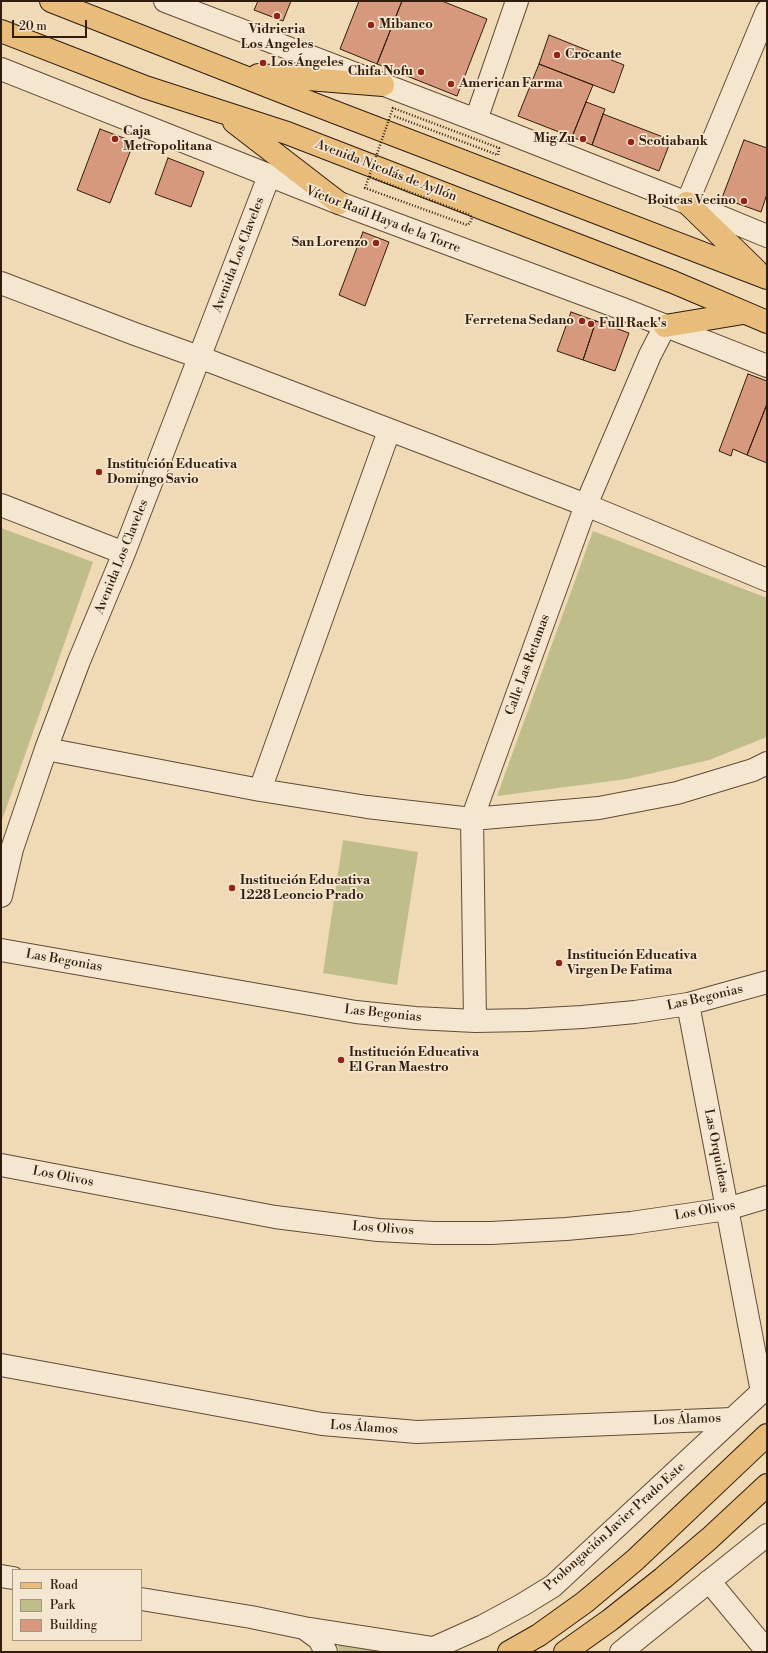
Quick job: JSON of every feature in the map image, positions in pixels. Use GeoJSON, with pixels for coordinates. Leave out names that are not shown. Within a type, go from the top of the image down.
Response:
{"type":"FeatureCollection","features":[{"type":"Feature","properties":{"kind":"main road"},"geometry":{"type":"LineString","coordinates":[[51,1],[298,98],[765,277]]}},
{"type":"Feature","properties":{"kind":"main road","name":"Avenida Nicolás de Ayllón"},"geometry":{"type":"LineString","coordinates":[[1,31],[145,87],[294,136],[673,282],[767,322]]}},
{"type":"Feature","properties":{"kind":"main road"},"geometry":{"type":"LineString","coordinates":[[239,74],[383,85]]}},
{"type":"Feature","properties":{"kind":"main road"},"geometry":{"type":"LineString","coordinates":[[222,113],[339,204]]}},
{"type":"Feature","properties":{"kind":"main road"},"geometry":{"type":"LineString","coordinates":[[687,203],[765,277]]}},
{"type":"Feature","properties":{"kind":"main road"},"geometry":{"type":"LineString","coordinates":[[665,326],[743,313]]}},
{"type":"Feature","properties":{"kind":"main road"},"geometry":{"type":"LineString","coordinates":[[509,1652],[539,1635],[585,1602],[635,1560],[767,1435]]}},
{"type":"Feature","properties":{"kind":"main road"},"geometry":{"type":"LineString","coordinates":[[566,1652],[610,1620],[663,1578],[767,1486]]}},
{"type":"Feature","properties":{"kind":"street"},"geometry":{"type":"LineString","coordinates":[[165,1],[476,120],[767,236]]}},
{"type":"Feature","properties":{"kind":"street"},"geometry":{"type":"LineString","coordinates":[[476,120],[517,1]]}},
{"type":"Feature","properties":{"kind":"street"},"geometry":{"type":"LineString","coordinates":[[687,203],[765,20]]}},
{"type":"Feature","properties":{"kind":"street","name":"Víctor Raúl Haya de la Torre"},"geometry":{"type":"LineString","coordinates":[[1,69],[339,204],[623,309],[767,366]]}},
{"type":"Feature","properties":{"kind":"street","name":"Avenida Los Claveles"},"geometry":{"type":"LineString","coordinates":[[1,896],[12,849],[46,749],[79,661],[124,553],[269,176]]}},
{"type":"Feature","properties":{"kind":"street"},"geometry":{"type":"LineString","coordinates":[[1,283],[200,357],[389,431],[586,505],[767,580]]}},
{"type":"Feature","properties":{"kind":"street","name":"Calle Las Retamas"},"geometry":{"type":"LineString","coordinates":[[475,1020],[472,819],[586,505],[650,355],[665,326]]}},
{"type":"Feature","properties":{"kind":"street"},"geometry":{"type":"LineString","coordinates":[[260,790],[389,431]]}},
{"type":"Feature","properties":{"kind":"street"},"geometry":{"type":"LineString","coordinates":[[1,506],[124,553]]}},
{"type":"Feature","properties":{"kind":"street"},"geometry":{"type":"LineString","coordinates":[[46,749],[260,790],[367,807],[472,819],[599,808],[677,793],[752,770],[767,763]]}},
{"type":"Feature","properties":{"kind":"street","name":"Las Begonias"},"geometry":{"type":"LineString","coordinates":[[1,950],[356,1012],[415,1018],[528,1020],[582,1017],[688,1004],[767,982]]}},
{"type":"Feature","properties":{"kind":"street","name":"Las Orquideas"},"geometry":{"type":"LineString","coordinates":[[688,1004],[727,1209],[765,1389]]}},
{"type":"Feature","properties":{"kind":"street","name":"Los Olivos"},"geometry":{"type":"LineString","coordinates":[[1,1165],[274,1217],[378,1230],[434,1233],[491,1233],[566,1229],[631,1223],[727,1209],[767,1197]]}},
{"type":"Feature","properties":{"kind":"street","name":"Los Álamos"},"geometry":{"type":"LineString","coordinates":[[1,1365],[322,1424],[417,1432],[732,1419]]}},
{"type":"Feature","properties":{"kind":"street","name":"Prolongación Javier Prado Este"},"geometry":{"type":"LineString","coordinates":[[429,1650],[490,1622],[553,1586],[765,1389]]}},
{"type":"Feature","properties":{"kind":"street"},"geometry":{"type":"LineString","coordinates":[[621,1652],[767,1535]]}},
{"type":"Feature","properties":{"kind":"street"},"geometry":{"type":"LineString","coordinates":[[1,1576],[12,1578]]}},
{"type":"Feature","properties":{"kind":"street"},"geometry":{"type":"LineString","coordinates":[[709,1581],[767,1651]]}},
{"type":"Feature","properties":{"kind":"street"},"geometry":{"type":"LineString","coordinates":[[142,1599],[251,1617],[429,1650]]}},
{"type":"Feature","properties":{"kind":"street"},"geometry":{"type":"LineString","coordinates":[[304,1628],[319,1640],[326,1652]]}},
{"type":"Feature","properties":{"kind":"path"},"geometry":{"type":"LineString","coordinates":[[370,177],[470,215],[472,218],[470,223],[467,225],[365,188],[393,108],[499,148],[498,155],[394,116]]}},
{"type":"Feature","properties":{"kind":"green space"},"geometry":{"type":"Polygon","coordinates":[[[1,528],[93,562],[1,823],[1,528]]]}},
{"type":"Feature","properties":{"kind":"green space"},"geometry":{"type":"Polygon","coordinates":[[[593,531],[767,598],[767,737],[709,760],[627,779],[497,796],[593,531]]]}},
{"type":"Feature","properties":{"kind":"green space"},"geometry":{"type":"Polygon","coordinates":[[[343,840],[418,852],[397,985],[323,973],[343,840]]]}},
{"type":"Feature","properties":{"kind":"green space"},"geometry":{"type":"Polygon","coordinates":[[[338,1642],[378,1652],[339,1652],[338,1642]]]}},
{"type":"Feature","properties":{"kind":"building","name":"Vidrieria Los Angeles"},"geometry":{"type":"Polygon","coordinates":[[[258,1],[291,1],[283,21],[254,10],[258,1]]]}},
{"type":"Feature","properties":{"kind":"building","name":"Mibanco"},"geometry":{"type":"Polygon","coordinates":[[[359,1],[402,1],[377,64],[340,49],[359,1]]]}},
{"type":"Feature","properties":{"kind":"building"},"geometry":{"type":"Polygon","coordinates":[[[402,1],[442,1],[487,19],[457,96],[377,64],[402,1]]]}},
{"type":"Feature","properties":{"kind":"building"},"geometry":{"type":"Polygon","coordinates":[[[549,35],[624,65],[614,93],[539,64],[549,35]]]}},
{"type":"Feature","properties":{"kind":"building"},"geometry":{"type":"Polygon","coordinates":[[[539,64],[593,85],[572,137],[518,116],[539,64]]]}},
{"type":"Feature","properties":{"kind":"building"},"geometry":{"type":"Polygon","coordinates":[[[586,102],[605,109],[592,145],[572,137],[586,102]]]}},
{"type":"Feature","properties":{"kind":"building","name":"Scotiabank"},"geometry":{"type":"Polygon","coordinates":[[[603,114],[671,140],[659,171],[592,145],[603,114]]]}},
{"type":"Feature","properties":{"kind":"building"},"geometry":{"type":"Polygon","coordinates":[[[100,129],[134,142],[110,203],[77,190],[100,129]]]}},
{"type":"Feature","properties":{"kind":"building"},"geometry":{"type":"Polygon","coordinates":[[[744,140],[767,148],[767,194],[761,212],[722,198],[744,140]]]}},
{"type":"Feature","properties":{"kind":"building"},"geometry":{"type":"Polygon","coordinates":[[[168,158],[204,172],[191,207],[155,194],[168,158]]]}},
{"type":"Feature","properties":{"kind":"building"},"geometry":{"type":"Polygon","coordinates":[[[363,232],[389,242],[365,306],[339,295],[363,232]]]}},
{"type":"Feature","properties":{"kind":"building"},"geometry":{"type":"Polygon","coordinates":[[[571,312],[596,321],[583,360],[557,351],[571,312]]]}},
{"type":"Feature","properties":{"kind":"building"},"geometry":{"type":"Polygon","coordinates":[[[596,321],[629,333],[615,371],[583,360],[596,321]]]}},
{"type":"Feature","properties":{"kind":"building"},"geometry":{"type":"Polygon","coordinates":[[[748,374],[767,381],[767,404],[747,455],[733,449],[731,456],[719,451],[748,374]]]}},
{"type":"Feature","properties":{"kind":"building"},"geometry":{"type":"Polygon","coordinates":[[[767,404],[767,463],[747,455],[767,404]]]}},
{"type":"Feature","properties":{"kind":"place","name":"Vidrieria Los Angeles"},"geometry":{"type":"Point","coordinates":[277,16]}},
{"type":"Feature","properties":{"kind":"place","name":"Mibanco"},"geometry":{"type":"Point","coordinates":[371,25]}},
{"type":"Feature","properties":{"kind":"place","name":"Crocante"},"geometry":{"type":"Point","coordinates":[557,55]}},
{"type":"Feature","properties":{"kind":"place","name":"Los Ángeles"},"geometry":{"type":"Point","coordinates":[263,63]}},
{"type":"Feature","properties":{"kind":"place","name":"Chifa Nofu"},"geometry":{"type":"Point","coordinates":[421,72]}},
{"type":"Feature","properties":{"kind":"place","name":"American Farma"},"geometry":{"type":"Point","coordinates":[451,84]}},
{"type":"Feature","properties":{"kind":"place","name":"Caja Metropolitana"},"geometry":{"type":"Point","coordinates":[115,139]}},
{"type":"Feature","properties":{"kind":"place","name":"Mig Zu"},"geometry":{"type":"Point","coordinates":[583,139]}},
{"type":"Feature","properties":{"kind":"place","name":"Scotiabank"},"geometry":{"type":"Point","coordinates":[631,142]}},
{"type":"Feature","properties":{"kind":"place","name":"Boitcas Vecino"},"geometry":{"type":"Point","coordinates":[744,201]}},
{"type":"Feature","properties":{"kind":"place","name":"San Lorenzo"},"geometry":{"type":"Point","coordinates":[376,243]}},
{"type":"Feature","properties":{"kind":"place","name":"Ferretena Sedano"},"geometry":{"type":"Point","coordinates":[582,321]}},
{"type":"Feature","properties":{"kind":"place","name":"Full Rack's"},"geometry":{"type":"Point","coordinates":[591,324]}},
{"type":"Feature","properties":{"kind":"place","name":"Institución Educativa Domingo Savio"},"geometry":{"type":"Point","coordinates":[99,472]}},
{"type":"Feature","properties":{"kind":"place","name":"Institución Educativa 1228 Leoncio Prado"},"geometry":{"type":"Point","coordinates":[232,888]}},
{"type":"Feature","properties":{"kind":"place","name":"Institución Educativa Virgen De Fatima"},"geometry":{"type":"Point","coordinates":[559,963]}},
{"type":"Feature","properties":{"kind":"place","name":"Institución Educativa El Gran Maestro"},"geometry":{"type":"Point","coordinates":[341,1060]}}]}
